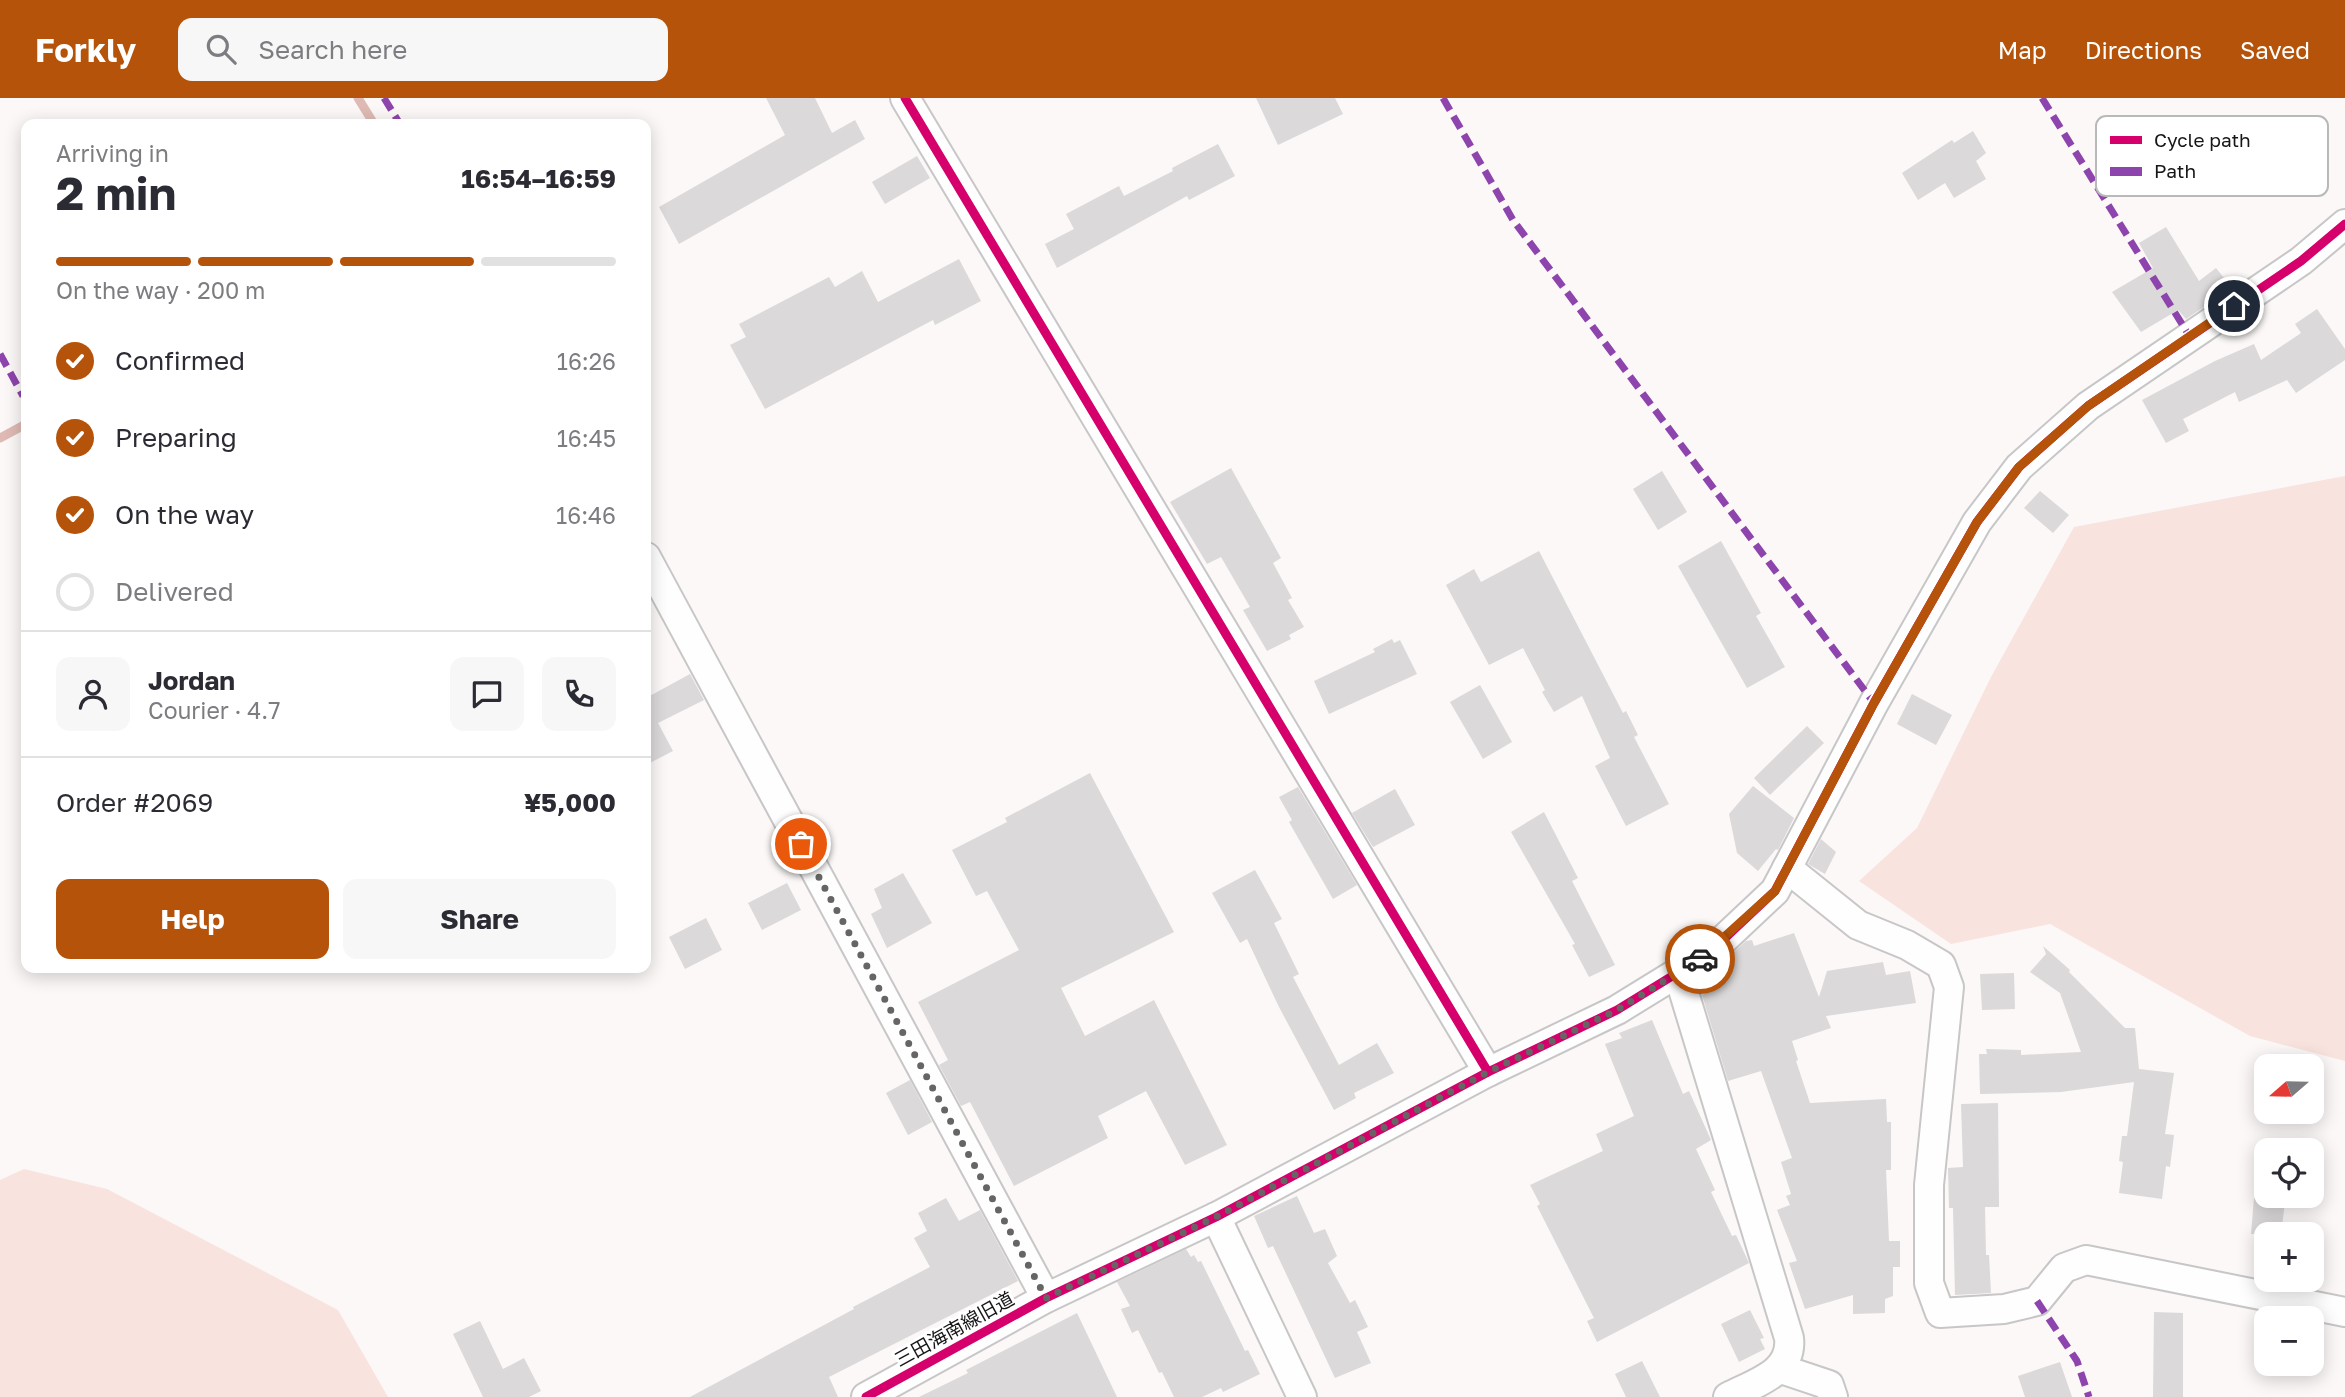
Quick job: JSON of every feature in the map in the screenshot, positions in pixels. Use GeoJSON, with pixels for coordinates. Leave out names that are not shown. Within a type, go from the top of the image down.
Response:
{"type":"FeatureCollection","features":[{"type":"Feature","properties":{"kind":"street"},"geometry":{"type":"LineString","coordinates":[[905,98],[1488,1072]]}},
{"type":"Feature","properties":{"kind":"street","name":"三田海南線旧道"},"geometry":{"type":"LineString","coordinates":[[866,1397],[1046,1298],[1216,1217],[1488,1072],[1617,1010],[1709,954],[1775,891],[1874,703],[1977,522],[2019,467],[2088,406],[2301,261],[2345,224]]}},
{"type":"Feature","properties":{"kind":"street"},"geometry":{"type":"LineString","coordinates":[[651,566],[1046,1298]]}},
{"type":"Feature","properties":{"kind":"street"},"geometry":{"type":"LineString","coordinates":[[1787,868],[1858,925],[1907,945],[1941,965],[1949,987],[1929,1185],[1928,1283],[1940,1313],[2004,1309],[2037,1301],[2064,1268],[2086,1260],[2345,1312]]}},
{"type":"Feature","properties":{"kind":"street"},"geometry":{"type":"LineString","coordinates":[[1678,973],[1791,1351],[1781,1369],[1728,1397]]}},
{"type":"Feature","properties":{"kind":"street"},"geometry":{"type":"LineString","coordinates":[[1216,1217],[1302,1397]]}},
{"type":"Feature","properties":{"kind":"street"},"geometry":{"type":"LineString","coordinates":[[1781,1369],[1829,1385],[1833,1397]]}},
{"type":"Feature","properties":{"kind":"shaded area"},"geometry":{"type":"Polygon","coordinates":[[[2345,476],[2345,1061],[2250,1036],[2050,924],[1951,944],[1859,881],[1917,828],[1991,677],[2074,527],[2345,476]]]}},
{"type":"Feature","properties":{"kind":"shaded area"},"geometry":{"type":"Polygon","coordinates":[[[24,1169],[107,1189],[338,1310],[388,1397],[0,1397],[0,1180],[24,1169]]]}},
{"type":"Feature","properties":{"kind":"building"},"geometry":{"type":"Polygon","coordinates":[[[766,98],[815,98],[832,133],[855,120],[865,139],[679,244],[659,207],[785,135],[766,98]]]}},
{"type":"Feature","properties":{"kind":"building"},"geometry":{"type":"Polygon","coordinates":[[[1256,98],[1335,98],[1343,114],[1278,145],[1256,98]]]}},
{"type":"Feature","properties":{"kind":"building"},"geometry":{"type":"Polygon","coordinates":[[[1973,131],[1986,153],[1976,161],[1986,179],[1954,198],[1945,183],[1918,200],[1902,173],[1952,140],[1954,143],[1973,131]]]}},
{"type":"Feature","properties":{"kind":"building"},"geometry":{"type":"Polygon","coordinates":[[[1218,144],[1235,176],[1189,200],[1187,196],[1057,268],[1045,244],[1074,229],[1066,214],[1119,186],[1124,196],[1218,144]]]}},
{"type":"Feature","properties":{"kind":"building"},"geometry":{"type":"Polygon","coordinates":[[[917,156],[930,178],[885,204],[872,182],[917,156]]]}},
{"type":"Feature","properties":{"kind":"building"},"geometry":{"type":"Polygon","coordinates":[[[2166,227],[2199,281],[2216,268],[2232,288],[2186,319],[2178,310],[2141,332],[2112,292],[2153,268],[2139,243],[2166,227]]]}},
{"type":"Feature","properties":{"kind":"building"},"geometry":{"type":"Polygon","coordinates":[[[959,259],[981,301],[935,325],[933,320],[765,409],[730,345],[746,337],[739,324],[829,277],[835,287],[862,271],[878,302],[959,259]]]}},
{"type":"Feature","properties":{"kind":"building"},"geometry":{"type":"Polygon","coordinates":[[[2317,309],[2345,349],[2345,360],[2296,393],[2287,380],[2239,402],[2235,392],[2183,419],[2189,431],[2166,443],[2142,400],[2215,361],[2254,344],[2261,360],[2301,333],[2295,324],[2317,309]]]}},
{"type":"Feature","properties":{"kind":"building"},"geometry":{"type":"Polygon","coordinates":[[[1231,468],[1281,558],[1273,563],[1292,598],[1288,600],[1304,627],[1289,635],[1291,639],[1267,651],[1243,610],[1250,607],[1221,557],[1207,564],[1170,502],[1231,468]]]}},
{"type":"Feature","properties":{"kind":"building"},"geometry":{"type":"Polygon","coordinates":[[[1662,471],[1687,512],[1658,530],[1633,489],[1662,471]]]}},
{"type":"Feature","properties":{"kind":"building"},"geometry":{"type":"Polygon","coordinates":[[[2040,491],[2069,515],[2053,533],[2024,508],[2040,491]]]}},
{"type":"Feature","properties":{"kind":"building"},"geometry":{"type":"Polygon","coordinates":[[[1721,541],[1761,613],[1756,616],[1785,667],[1747,688],[1678,566],[1721,541]]]}},
{"type":"Feature","properties":{"kind":"building"},"geometry":{"type":"Polygon","coordinates":[[[1539,551],[1623,713],[1626,711],[1638,735],[1634,737],[1669,804],[1626,826],[1595,766],[1610,758],[1582,696],[1554,712],[1523,648],[1489,665],[1446,585],[1474,569],[1481,582],[1539,551]]]}},
{"type":"Feature","properties":{"kind":"building"},"geometry":{"type":"Polygon","coordinates":[[[1392,639],[1394,643],[1400,640],[1417,674],[1329,714],[1314,681],[1375,652],[1373,649],[1392,639]]]}},
{"type":"Feature","properties":{"kind":"building"},"geometry":{"type":"Polygon","coordinates":[[[690,674],[704,700],[658,723],[673,751],[651,762],[651,695],[690,674]]]}},
{"type":"Feature","properties":{"kind":"building"},"geometry":{"type":"Polygon","coordinates":[[[1480,685],[1512,742],[1483,759],[1450,702],[1480,685]]]}},
{"type":"Feature","properties":{"kind":"building"},"geometry":{"type":"Polygon","coordinates":[[[1912,694],[1952,715],[1936,745],[1897,724],[1912,694]]]}},
{"type":"Feature","properties":{"kind":"building"},"geometry":{"type":"Polygon","coordinates":[[[1807,726],[1824,743],[1770,795],[1754,778],[1807,726]]]}},
{"type":"Feature","properties":{"kind":"building"},"geometry":{"type":"Polygon","coordinates":[[[1090,773],[1174,932],[1061,988],[1085,1036],[1154,1000],[1227,1145],[1185,1165],[1146,1091],[1098,1116],[1108,1138],[1014,1186],[970,1102],[961,1106],[939,1065],[948,1060],[918,1002],[1019,950],[987,891],[976,896],[952,850],[1007,822],[1005,818],[1090,773]]]}},
{"type":"Feature","properties":{"kind":"building"},"geometry":{"type":"Polygon","coordinates":[[[1753,786],[1794,818],[1778,850],[1776,849],[1758,871],[1737,853],[1729,814],[1753,786]]]}},
{"type":"Feature","properties":{"kind":"building"},"geometry":{"type":"Polygon","coordinates":[[[1298,787],[1357,885],[1333,899],[1289,822],[1292,820],[1279,797],[1298,787]]]}},
{"type":"Feature","properties":{"kind":"building"},"geometry":{"type":"Polygon","coordinates":[[[1395,789],[1415,825],[1373,847],[1352,813],[1395,789]]]}},
{"type":"Feature","properties":{"kind":"building"},"geometry":{"type":"Polygon","coordinates":[[[1544,812],[1578,878],[1572,881],[1615,965],[1589,977],[1572,945],[1575,944],[1511,832],[1544,812]]]}},
{"type":"Feature","properties":{"kind":"building"},"geometry":{"type":"Polygon","coordinates":[[[1821,839],[1836,852],[1825,874],[1808,864],[1821,839]]]}},
{"type":"Feature","properties":{"kind":"building"},"geometry":{"type":"Polygon","coordinates":[[[1255,870],[1282,919],[1274,923],[1299,974],[1293,977],[1339,1065],[1377,1043],[1394,1073],[1354,1093],[1356,1098],[1334,1110],[1279,1007],[1247,939],[1240,943],[1212,893],[1255,870]]]}},
{"type":"Feature","properties":{"kind":"building"},"geometry":{"type":"Polygon","coordinates":[[[903,873],[932,923],[887,948],[871,914],[882,908],[874,889],[903,873]]]}},
{"type":"Feature","properties":{"kind":"building"},"geometry":{"type":"Polygon","coordinates":[[[787,883],[801,910],[762,930],[748,903],[787,883]]]}},
{"type":"Feature","properties":{"kind":"building"},"geometry":{"type":"Polygon","coordinates":[[[706,918],[722,950],[685,969],[669,937],[706,918]]]}},
{"type":"Feature","properties":{"kind":"building"},"geometry":{"type":"Polygon","coordinates":[[[1794,933],[1819,997],[1827,971],[1883,962],[1886,975],[1910,971],[1916,1003],[1826,1016],[1831,1028],[1792,1041],[1810,1103],[1886,1099],[1887,1122],[1891,1122],[1891,1170],[1886,1170],[1889,1241],[1900,1241],[1900,1267],[1893,1267],[1893,1296],[1885,1299],[1885,1313],[1853,1314],[1853,1295],[1805,1309],[1789,1263],[1797,1261],[1777,1210],[1790,1205],[1786,1196],[1791,1194],[1781,1162],[1792,1158],[1761,1071],[1728,1081],[1702,995],[1711,991],[1706,975],[1746,941],[1752,940],[1754,946],[1794,933]]]}},
{"type":"Feature","properties":{"kind":"building"},"geometry":{"type":"Polygon","coordinates":[[[2043,946],[2070,970],[2069,972],[2125,1028],[2135,1028],[2139,1069],[2174,1073],[2165,1134],[2174,1135],[2170,1167],[2166,1166],[2162,1199],[2119,1193],[2123,1162],[2119,1161],[2122,1136],[2127,1136],[2134,1082],[2061,1092],[1980,1094],[1979,1054],[1987,1054],[1986,1049],[2021,1050],[2021,1055],[2081,1052],[2060,993],[2030,972],[2046,954],[2043,946]]]}},
{"type":"Feature","properties":{"kind":"building"},"geometry":{"type":"Polygon","coordinates":[[[2014,973],[2015,1009],[1982,1010],[1980,974],[2014,973]]]}},
{"type":"Feature","properties":{"kind":"building"},"geometry":{"type":"Polygon","coordinates":[[[1652,1020],[1683,1094],[1689,1091],[1711,1140],[1696,1149],[1715,1190],[1711,1192],[1732,1236],[1736,1235],[1749,1263],[1597,1342],[1587,1321],[1594,1318],[1537,1206],[1540,1204],[1530,1185],[1603,1151],[1596,1134],[1634,1116],[1605,1044],[1622,1038],[1619,1033],[1652,1020]]]}},
{"type":"Feature","properties":{"kind":"building"},"geometry":{"type":"Polygon","coordinates":[[[910,1080],[932,1122],[908,1135],[886,1093],[910,1080]]]}},
{"type":"Feature","properties":{"kind":"building"},"geometry":{"type":"Polygon","coordinates":[[[1998,1103],[1999,1207],[1985,1207],[1986,1255],[1989,1255],[1991,1293],[1955,1295],[1953,1208],[1949,1208],[1948,1168],[1963,1167],[1961,1104],[1998,1103]]]}},
{"type":"Feature","properties":{"kind":"building"},"geometry":{"type":"Polygon","coordinates":[[[1297,1196],[1314,1233],[1325,1229],[1337,1256],[1328,1263],[1350,1303],[1355,1300],[1368,1327],[1357,1332],[1371,1363],[1335,1378],[1273,1246],[1268,1248],[1254,1216],[1297,1196]]]}},
{"type":"Feature","properties":{"kind":"building"},"geometry":{"type":"Polygon","coordinates":[[[946,1198],[959,1221],[980,1210],[1018,1281],[829,1377],[838,1397],[690,1397],[930,1267],[914,1238],[927,1231],[918,1213],[946,1198]]]}},
{"type":"Feature","properties":{"kind":"building"},"geometry":{"type":"Polygon","coordinates":[[[2254,1198],[2254,1208],[2284,1208],[2282,1222],[2254,1222],[2254,1234],[2251,1234],[2254,1198]]]}},
{"type":"Feature","properties":{"kind":"building"},"geometry":{"type":"Polygon","coordinates":[[[1186,1249],[1191,1257],[1194,1255],[1198,1262],[1201,1261],[1245,1351],[1248,1350],[1260,1374],[1223,1392],[1221,1388],[1202,1397],[1174,1397],[1138,1330],[1132,1333],[1121,1309],[1130,1306],[1117,1282],[1186,1249]]]}},
{"type":"Feature","properties":{"kind":"building"},"geometry":{"type":"Polygon","coordinates":[[[1750,1310],[1764,1338],[1760,1339],[1765,1349],[1739,1362],[1721,1324],[1750,1310]]]}},
{"type":"Feature","properties":{"kind":"building"},"geometry":{"type":"Polygon","coordinates":[[[2154,1312],[2183,1313],[2183,1397],[2153,1397],[2154,1312]]]}},
{"type":"Feature","properties":{"kind":"building"},"geometry":{"type":"Polygon","coordinates":[[[1077,1313],[1117,1397],[919,1397],[968,1373],[966,1370],[1077,1313]]]}},
{"type":"Feature","properties":{"kind":"building"},"geometry":{"type":"Polygon","coordinates":[[[480,1321],[503,1369],[524,1358],[541,1391],[529,1397],[483,1397],[453,1334],[480,1321]]]}},
{"type":"Feature","properties":{"kind":"building"},"geometry":{"type":"Polygon","coordinates":[[[1642,1361],[1660,1397],[1626,1397],[1615,1374],[1642,1361]]]}},
{"type":"Feature","properties":{"kind":"building"},"geometry":{"type":"Polygon","coordinates":[[[2060,1362],[2072,1397],[2025,1397],[2018,1376],[2060,1362]]]}},
{"type":"Feature","properties":{"kind":"waterway"},"geometry":{"type":"LineString","coordinates":[[358,98],[371,119]]}},
{"type":"Feature","properties":{"kind":"waterway"},"geometry":{"type":"LineString","coordinates":[[0,438],[21,427]]}},
{"type":"Feature","properties":{"kind":"marked path"},"geometry":{"type":"LineString","coordinates":[[384,98],[397,119]]}},
{"type":"Feature","properties":{"kind":"marked path"},"geometry":{"type":"LineString","coordinates":[[1443,98],[1513,220],[1874,703]]}},
{"type":"Feature","properties":{"kind":"marked path"},"geometry":{"type":"LineString","coordinates":[[2042,98],[2096,185]]}},
{"type":"Feature","properties":{"kind":"marked path"},"geometry":{"type":"LineString","coordinates":[[2103,196],[2190,337]]}},
{"type":"Feature","properties":{"kind":"marked path"},"geometry":{"type":"LineString","coordinates":[[0,354],[21,392]]}},
{"type":"Feature","properties":{"kind":"marked path"},"geometry":{"type":"LineString","coordinates":[[2037,1301],[2077,1361],[2089,1397]]}},
{"type":"Feature","properties":{"kind":"cycle path"},"geometry":{"type":"LineString","coordinates":[[905,98],[1488,1072]]}},
{"type":"Feature","properties":{"kind":"cycle path"},"geometry":{"type":"LineString","coordinates":[[866,1397],[1046,1298],[1216,1217],[1488,1072],[1617,1010],[1708,954],[1775,891],[1874,703],[1977,522],[2019,467],[2088,406],[2301,261],[2345,224]]}},
{"type":"Feature","properties":{"kind":"way so far"},"geometry":{"type":"LineString","coordinates":[[801,844],[1046,1298],[1216,1217],[1488,1072],[1617,1010],[1700,959]]}},
{"type":"Feature","properties":{"kind":"route"},"geometry":{"type":"LineString","coordinates":[[1700,959],[1709,954],[1775,891],[1874,703],[1977,522],[2019,467],[2088,406],[2234,306]]}}]}
